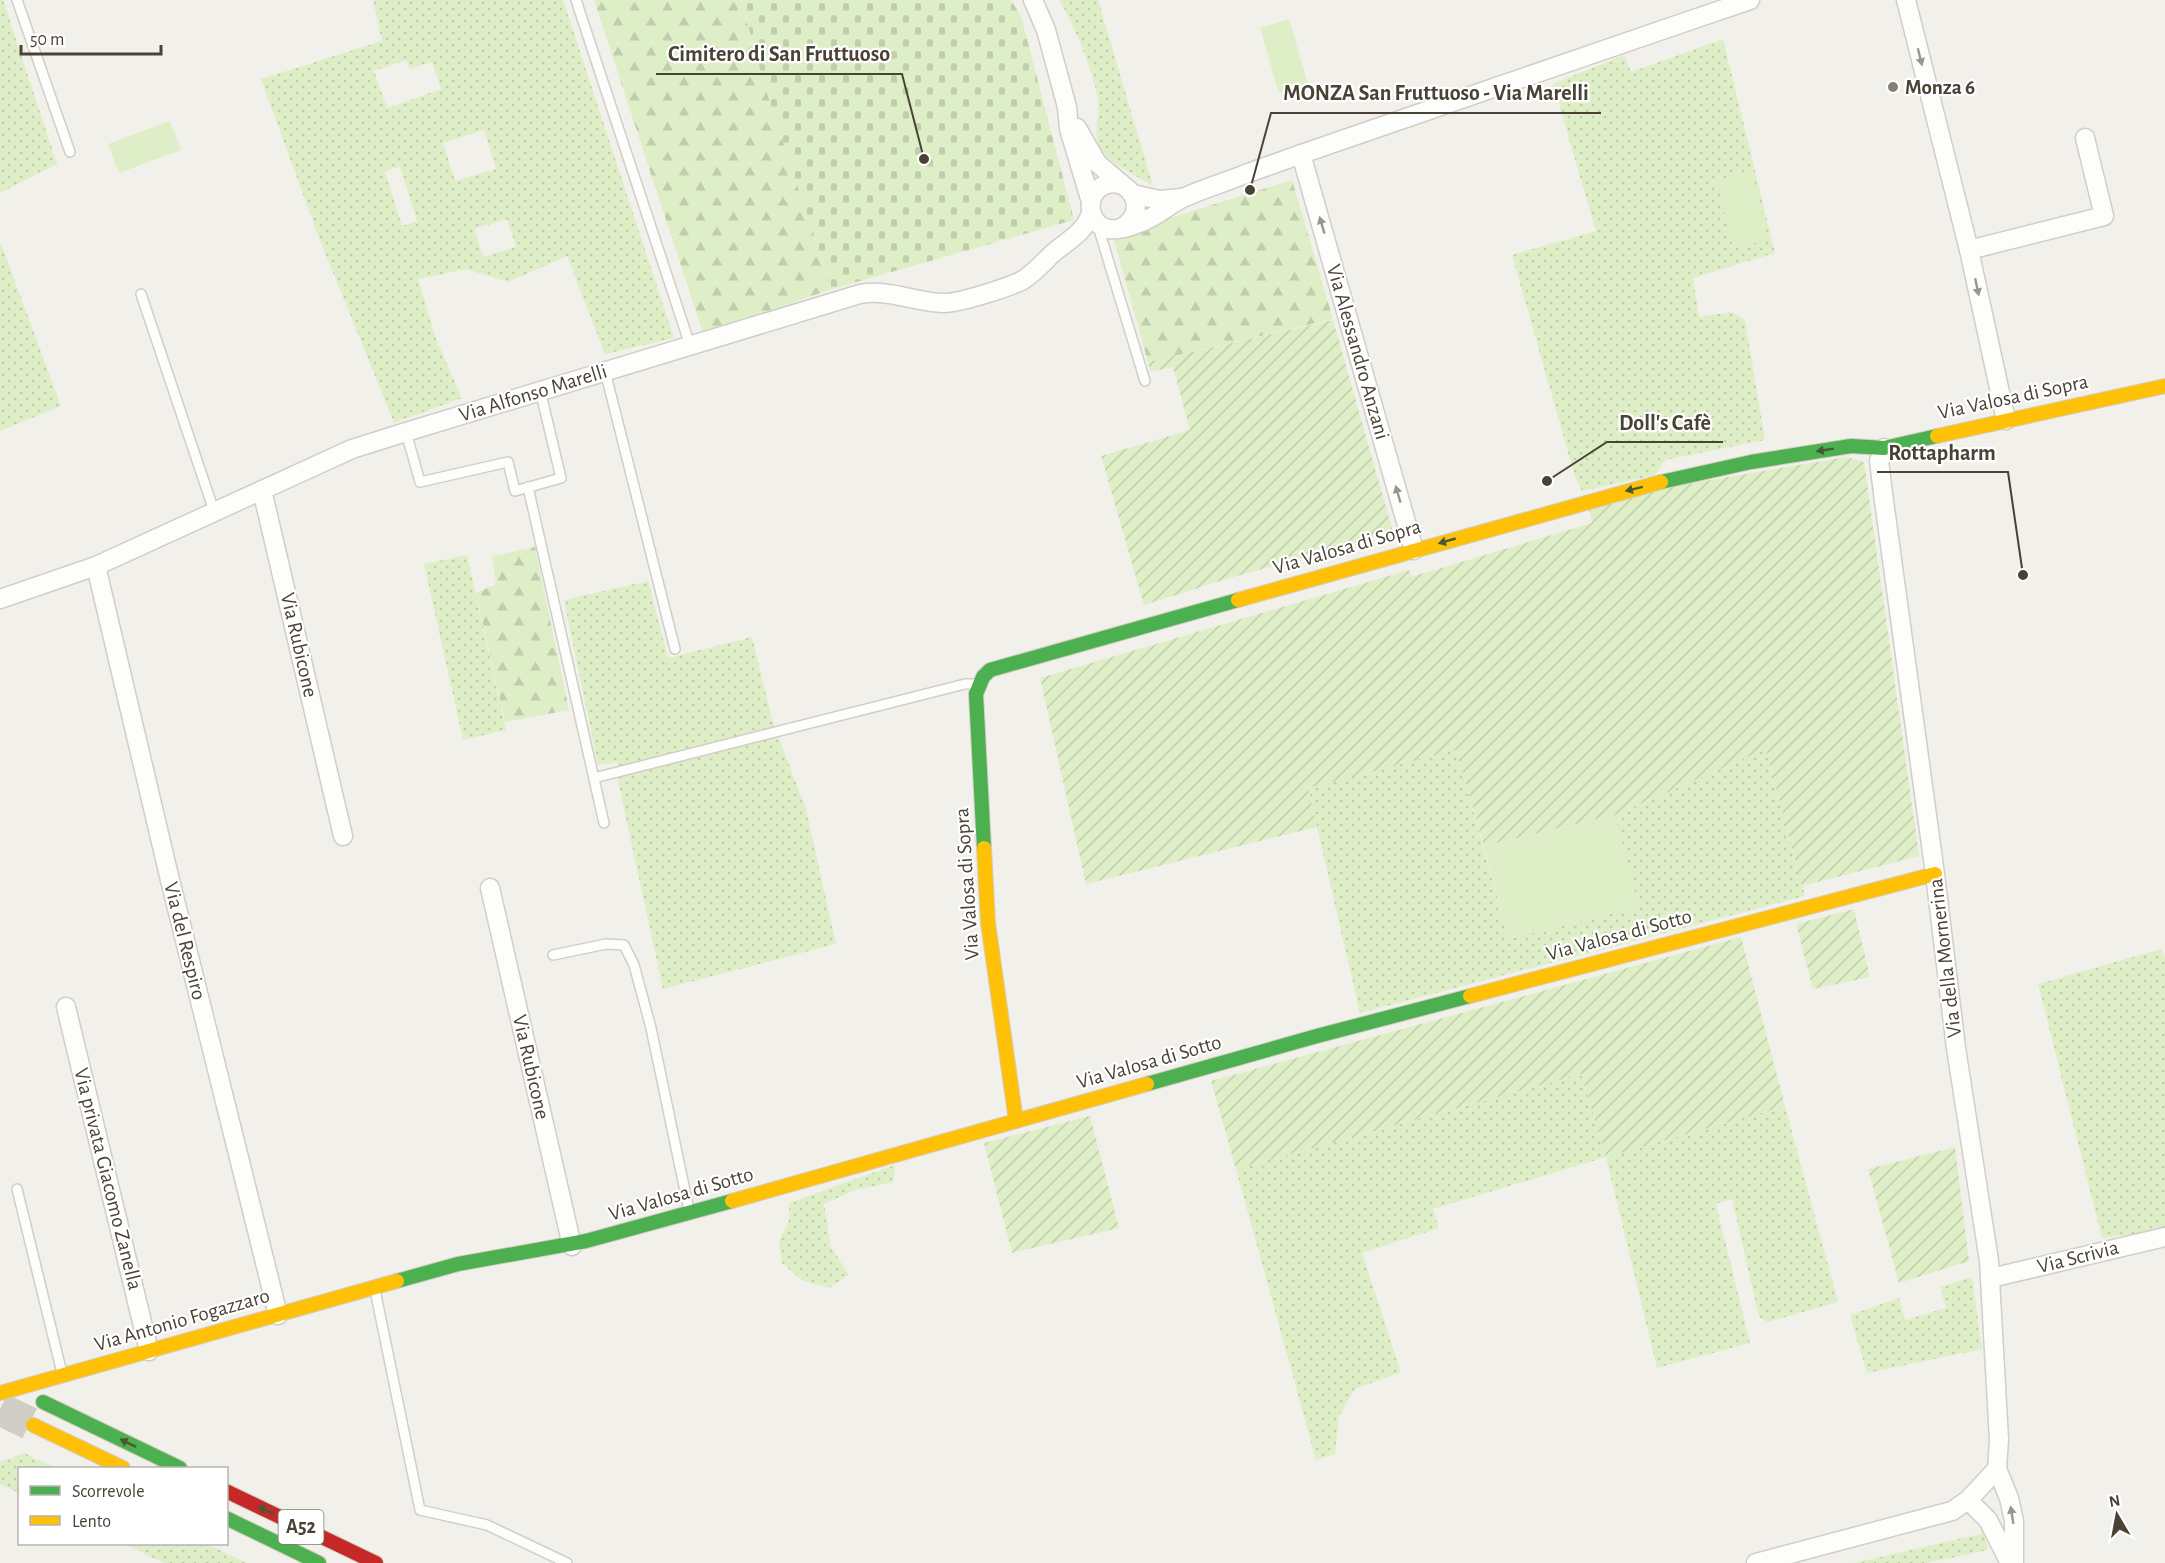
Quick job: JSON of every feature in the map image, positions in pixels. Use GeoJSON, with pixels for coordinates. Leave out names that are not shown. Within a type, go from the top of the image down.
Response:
{"type":"FeatureCollection","features":[{"type":"Feature","properties":{"kind":"main road","name":"Via Valosa di Sopra"},"geometry":{"type":"LineString","coordinates":[[1016,1121],[988,923],[976,694],[979,684],[990,670],[1635,488],[1751,462],[1851,446],[1884,448],[2165,386]]}},
{"type":"Feature","properties":{"kind":"main road","name":"Via Valosa di Sotto"},"geometry":{"type":"LineString","coordinates":[[375,1288],[468,1262],[572,1246],[1317,1036],[1935,874]]}},
{"type":"Feature","properties":{"kind":"main road","name":"Via Antonio Fogazzaro"},"geometry":{"type":"LineString","coordinates":[[0,1393],[375,1288]]}},
{"type":"Feature","properties":{"kind":"main road"},"geometry":{"type":"LineString","coordinates":[[43,1402],[178,1467]]}},
{"type":"Feature","properties":{"kind":"main road"},"geometry":{"type":"LineString","coordinates":[[33,1425],[121,1467]]}},
{"type":"Feature","properties":{"kind":"main road","name":"A52"},"geometry":{"type":"LineString","coordinates":[[228,1492],[376,1563]]}},
{"type":"Feature","properties":{"kind":"main road","name":"A52"},"geometry":{"type":"LineString","coordinates":[[228,1519],[319,1563]]}},
{"type":"Feature","properties":{"kind":"street"},"geometry":{"type":"LineString","coordinates":[[1033,0],[1046,30],[1067,106],[1081,138],[1094,158],[1128,190],[1136,205],[1130,222],[1112,230],[1100,225],[1091,207],[1069,129],[1067,106]]}},
{"type":"Feature","properties":{"kind":"street","name":"Via Alfonso Marelli"},"geometry":{"type":"LineString","coordinates":[[1066,243],[1150,218],[1183,198],[1301,154],[1749,0]]}},
{"type":"Feature","properties":{"kind":"street"},"geometry":{"type":"LineString","coordinates":[[1906,0],[1969,250],[2006,420]]}},
{"type":"Feature","properties":{"kind":"street"},"geometry":{"type":"LineString","coordinates":[[1969,250],[2104,216],[2085,138]]}},
{"type":"Feature","properties":{"kind":"street","name":"Via Alessandro Anzani"},"geometry":{"type":"LineString","coordinates":[[1301,154],[1414,550]]}},
{"type":"Feature","properties":{"kind":"street","name":"Via Alfonso Marelli"},"geometry":{"type":"LineString","coordinates":[[0,599],[96,566],[352,449],[540,390],[864,293],[943,303],[957,301],[1022,280],[1085,224],[1096,191],[1104,186],[1114,184],[1160,200],[1183,198]]}},
{"type":"Feature","properties":{"kind":"street","name":"Via della Mornerina"},"geometry":{"type":"LineString","coordinates":[[1884,448],[1879,461],[1880,471],[1935,874],[1956,1048],[1991,1278],[1999,1440],[1997,1469],[2009,1498],[2014,1521],[2012,1563]]}},
{"type":"Feature","properties":{"kind":"street","name":"Via Rubicone"},"geometry":{"type":"LineString","coordinates":[[262,490],[343,836]]}},
{"type":"Feature","properties":{"kind":"street","name":"Via del Respiro"},"geometry":{"type":"LineString","coordinates":[[96,566],[169,876],[278,1315]]}},
{"type":"Feature","properties":{"kind":"street","name":"Via Rubicone"},"geometry":{"type":"LineString","coordinates":[[490,888],[572,1246]]}},
{"type":"Feature","properties":{"kind":"street","name":"Via privata Giacomo Zanella"},"geometry":{"type":"LineString","coordinates":[[66,1007],[149,1351]]}},
{"type":"Feature","properties":{"kind":"street","name":"Via Scrivia"},"geometry":{"type":"LineString","coordinates":[[1991,1278],[2165,1237]]}},
{"type":"Feature","properties":{"kind":"street"},"geometry":{"type":"LineString","coordinates":[[1756,1563],[1952,1511],[1968,1500],[1997,1469]]}},
{"type":"Feature","properties":{"kind":"street","name":"Via della Mornerina"},"geometry":{"type":"LineString","coordinates":[[1968,1500],[1988,1520],[2012,1563]]}},
{"type":"Feature","properties":{"kind":"lane"},"geometry":{"type":"LineString","coordinates":[[17,0],[70,152]]}},
{"type":"Feature","properties":{"kind":"lane"},"geometry":{"type":"LineString","coordinates":[[576,0],[690,345]]}},
{"type":"Feature","properties":{"kind":"lane"},"geometry":{"type":"LineString","coordinates":[[1112,230],[1145,381]]}},
{"type":"Feature","properties":{"kind":"lane"},"geometry":{"type":"LineString","coordinates":[[141,294],[214,512]]}},
{"type":"Feature","properties":{"kind":"lane"},"geometry":{"type":"LineString","coordinates":[[605,370],[675,649]]}},
{"type":"Feature","properties":{"kind":"lane"},"geometry":{"type":"LineString","coordinates":[[406,432],[420,482],[508,462],[515,491],[561,478],[540,390]]}},
{"type":"Feature","properties":{"kind":"lane"},"geometry":{"type":"LineString","coordinates":[[528,487],[604,823]]}},
{"type":"Feature","properties":{"kind":"lane"},"geometry":{"type":"LineString","coordinates":[[594,778],[965,684],[979,684]]}},
{"type":"Feature","properties":{"kind":"lane"},"geometry":{"type":"LineString","coordinates":[[553,955],[606,944],[624,945],[634,965],[651,1028],[690,1214]]}},
{"type":"Feature","properties":{"kind":"lane"},"geometry":{"type":"LineString","coordinates":[[16,1189],[63,1375]]}},
{"type":"Feature","properties":{"kind":"lane"},"geometry":{"type":"LineString","coordinates":[[375,1288],[420,1510],[487,1525],[567,1563]]}},
{"type":"Feature","properties":{"kind":"green space"},"geometry":{"type":"Polygon","coordinates":[[[0,0],[3,0],[57,164],[0,193],[0,0]]]}},
{"type":"Feature","properties":{"kind":"green space"},"geometry":{"type":"Polygon","coordinates":[[[373,0],[563,0],[674,338],[605,354],[567,256],[508,282],[467,269],[418,279],[436,339],[462,398],[394,423],[316,230],[261,79],[382,41],[373,0]],[[406,60],[374,71],[387,108],[441,89],[432,62],[410,69],[406,60]],[[484,130],[443,143],[455,181],[496,169],[484,130]],[[400,167],[385,171],[402,226],[417,221],[400,167]],[[507,219],[474,229],[483,257],[516,247],[507,219]]]}},
{"type":"Feature","properties":{"kind":"green space"},"geometry":{"type":"Polygon","coordinates":[[[594,0],[741,0],[765,87],[832,289],[703,333],[594,0]]]}},
{"type":"Feature","properties":{"kind":"green space"},"geometry":{"type":"Polygon","coordinates":[[[741,0],[1011,0],[1021,16],[1074,220],[832,289],[765,87],[741,0]]]}},
{"type":"Feature","properties":{"kind":"green space"},"geometry":{"type":"Polygon","coordinates":[[[1059,0],[1098,0],[1153,186],[1112,161],[1099,146],[1096,133],[1099,106],[1096,88],[1088,62],[1059,0]]]}},
{"type":"Feature","properties":{"kind":"green space"},"geometry":{"type":"Polygon","coordinates":[[[1289,19],[1308,84],[1279,93],[1260,28],[1289,19]]]}},
{"type":"Feature","properties":{"kind":"green space"},"geometry":{"type":"Polygon","coordinates":[[[1723,39],[1775,253],[1693,278],[1699,317],[1732,312],[1745,320],[1765,440],[1665,460],[1655,475],[1582,491],[1575,477],[1512,255],[1596,231],[1553,84],[1624,55],[1631,72],[1723,39]]]}},
{"type":"Feature","properties":{"kind":"green space"},"geometry":{"type":"Polygon","coordinates":[[[170,121],[181,150],[119,173],[108,144],[170,121]]]}},
{"type":"Feature","properties":{"kind":"green space"},"geometry":{"type":"Polygon","coordinates":[[[1752,172],[1768,240],[1733,248],[1717,180],[1752,172]]]}},
{"type":"Feature","properties":{"kind":"green space"},"geometry":{"type":"Polygon","coordinates":[[[1292,180],[1333,319],[1148,362],[1113,236],[1292,180]]]}},
{"type":"Feature","properties":{"kind":"green space"},"geometry":{"type":"Polygon","coordinates":[[[0,241],[61,406],[0,431],[0,241]]]}},
{"type":"Feature","properties":{"kind":"green space"},"geometry":{"type":"Polygon","coordinates":[[[1333,320],[1393,532],[1144,605],[1101,456],[1190,430],[1173,367],[1150,372],[1148,362],[1333,320]]]}},
{"type":"Feature","properties":{"kind":"green space"},"geometry":{"type":"Polygon","coordinates":[[[1846,457],[1864,462],[1919,856],[1802,886],[1766,749],[1615,815],[1484,846],[1456,750],[1308,788],[1317,827],[1086,884],[1040,678],[1409,570],[1411,577],[1592,523],[1589,510],[1646,491],[1846,457]]]}},
{"type":"Feature","properties":{"kind":"green space"},"geometry":{"type":"Polygon","coordinates":[[[535,547],[569,710],[505,722],[476,593],[496,584],[492,556],[535,547]]]}},
{"type":"Feature","properties":{"kind":"green space"},"geometry":{"type":"Polygon","coordinates":[[[467,555],[506,730],[463,740],[424,564],[467,555]]]}},
{"type":"Feature","properties":{"kind":"green space"},"geometry":{"type":"Polygon","coordinates":[[[648,581],[668,658],[752,637],[773,723],[806,809],[836,944],[663,989],[618,781],[618,762],[598,765],[564,600],[648,581]]]}},
{"type":"Feature","properties":{"kind":"green space"},"geometry":{"type":"Polygon","coordinates":[[[1456,749],[1509,939],[1638,907],[1615,815],[1766,749],[1805,896],[1360,1013],[1308,788],[1456,749]]]}},
{"type":"Feature","properties":{"kind":"green space"},"geometry":{"type":"Polygon","coordinates":[[[1615,815],[1639,907],[1509,939],[1484,846],[1615,815]]]}},
{"type":"Feature","properties":{"kind":"green space"},"geometry":{"type":"Polygon","coordinates":[[[1854,909],[1870,977],[1813,989],[1796,924],[1854,909]]]}},
{"type":"Feature","properties":{"kind":"green space"},"geometry":{"type":"Polygon","coordinates":[[[1741,937],[1785,1106],[1606,1157],[1581,1074],[1236,1169],[1211,1081],[1741,937]]]}},
{"type":"Feature","properties":{"kind":"green space"},"geometry":{"type":"Polygon","coordinates":[[[2161,949],[2165,958],[2165,1228],[2153,1232],[2102,1238],[2038,984],[2161,949]]]}},
{"type":"Feature","properties":{"kind":"green space"},"geometry":{"type":"Polygon","coordinates":[[[1581,1074],[1606,1157],[1433,1209],[1439,1228],[1362,1253],[1401,1372],[1355,1389],[1339,1416],[1335,1454],[1316,1460],[1236,1169],[1581,1074]]]}},
{"type":"Feature","properties":{"kind":"green space"},"geometry":{"type":"Polygon","coordinates":[[[1785,1106],[1838,1302],[1768,1322],[1759,1317],[1732,1199],[1716,1204],[1750,1343],[1657,1368],[1606,1157],[1785,1106]]]}},
{"type":"Feature","properties":{"kind":"green space"},"geometry":{"type":"Polygon","coordinates":[[[1090,1116],[1119,1228],[1012,1253],[984,1143],[1090,1116]]]}},
{"type":"Feature","properties":{"kind":"green space"},"geometry":{"type":"Polygon","coordinates":[[[1955,1147],[1969,1261],[1899,1283],[1868,1169],[1955,1147]]]}},
{"type":"Feature","properties":{"kind":"green space"},"geometry":{"type":"Polygon","coordinates":[[[895,1165],[893,1182],[855,1190],[824,1204],[831,1247],[849,1275],[829,1288],[803,1281],[782,1263],[779,1241],[789,1220],[789,1203],[895,1165]]]}},
{"type":"Feature","properties":{"kind":"green space"},"geometry":{"type":"Polygon","coordinates":[[[1972,1277],[1982,1349],[1867,1373],[1850,1315],[1899,1298],[1905,1320],[1946,1308],[1940,1287],[1972,1277]]]}},
{"type":"Feature","properties":{"kind":"green space"},"geometry":{"type":"Polygon","coordinates":[[[24,1453],[53,1467],[18,1467],[18,1493],[0,1484],[0,1462],[24,1453]]]}},
{"type":"Feature","properties":{"kind":"green space"},"geometry":{"type":"Polygon","coordinates":[[[1984,1533],[1988,1550],[1927,1563],[1854,1563],[1984,1533]]]}},
{"type":"Feature","properties":{"kind":"green space"},"geometry":{"type":"Polygon","coordinates":[[[126,1545],[209,1545],[247,1563],[164,1563],[126,1545]]]}},
{"type":"Feature","properties":{"kind":"tunnel"},"geometry":{"type":"LineString","coordinates":[[0,1409],[33,1425]]}},
{"type":"Feature","properties":{"kind":"traffic: fast"},"geometry":{"type":"LineString","coordinates":[[1661,482],[1751,462],[1851,446],[1884,448],[1937,436]]}},
{"type":"Feature","properties":{"kind":"traffic: fast"},"geometry":{"type":"LineString","coordinates":[[984,848],[976,694],[983,677],[990,670],[1238,600]]}},
{"type":"Feature","properties":{"kind":"traffic: fast"},"geometry":{"type":"LineString","coordinates":[[1147,1084],[1470,996]]}},
{"type":"Feature","properties":{"kind":"traffic: fast"},"geometry":{"type":"LineString","coordinates":[[397,1281],[458,1264],[586,1241],[732,1201]]}},
{"type":"Feature","properties":{"kind":"traffic: fast"},"geometry":{"type":"LineString","coordinates":[[43,1402],[178,1467]]}},
{"type":"Feature","properties":{"kind":"traffic: fast"},"geometry":{"type":"LineString","coordinates":[[228,1519],[319,1563]]}},
{"type":"Feature","properties":{"kind":"traffic: slow"},"geometry":{"type":"LineString","coordinates":[[1937,436],[2165,386]]}},
{"type":"Feature","properties":{"kind":"traffic: slow"},"geometry":{"type":"LineString","coordinates":[[1238,600],[1661,482]]}},
{"type":"Feature","properties":{"kind":"traffic: slow"},"geometry":{"type":"LineString","coordinates":[[984,848],[988,923],[1016,1121]]}},
{"type":"Feature","properties":{"kind":"traffic: slow"},"geometry":{"type":"LineString","coordinates":[[1470,996],[1935,874]]}},
{"type":"Feature","properties":{"kind":"traffic: slow"},"geometry":{"type":"LineString","coordinates":[[732,1201],[1147,1084]]}},
{"type":"Feature","properties":{"kind":"traffic: slow"},"geometry":{"type":"LineString","coordinates":[[0,1393],[397,1281]]}},
{"type":"Feature","properties":{"kind":"traffic: slow"},"geometry":{"type":"LineString","coordinates":[[33,1425],[121,1467]]}},
{"type":"Feature","properties":{"kind":"traffic: jam"},"geometry":{"type":"LineString","coordinates":[[228,1492],[376,1563]]}},
{"type":"Feature","properties":{"kind":"place","name":"Monza 6"},"geometry":{"type":"Point","coordinates":[1893,87]}},
{"type":"Feature","properties":{"kind":"place","name":"Cimitero di San Fruttuoso"},"geometry":{"type":"Point","coordinates":[924,159]}},
{"type":"Feature","properties":{"kind":"place","name":"MONZA San Fruttuoso - Via Marelli"},"geometry":{"type":"Point","coordinates":[1250,190]}},
{"type":"Feature","properties":{"kind":"place","name":"Doll's Cafè"},"geometry":{"type":"Point","coordinates":[1547,481]}},
{"type":"Feature","properties":{"kind":"place","name":"Rottapharm"},"geometry":{"type":"Point","coordinates":[2023,575]}}]}
